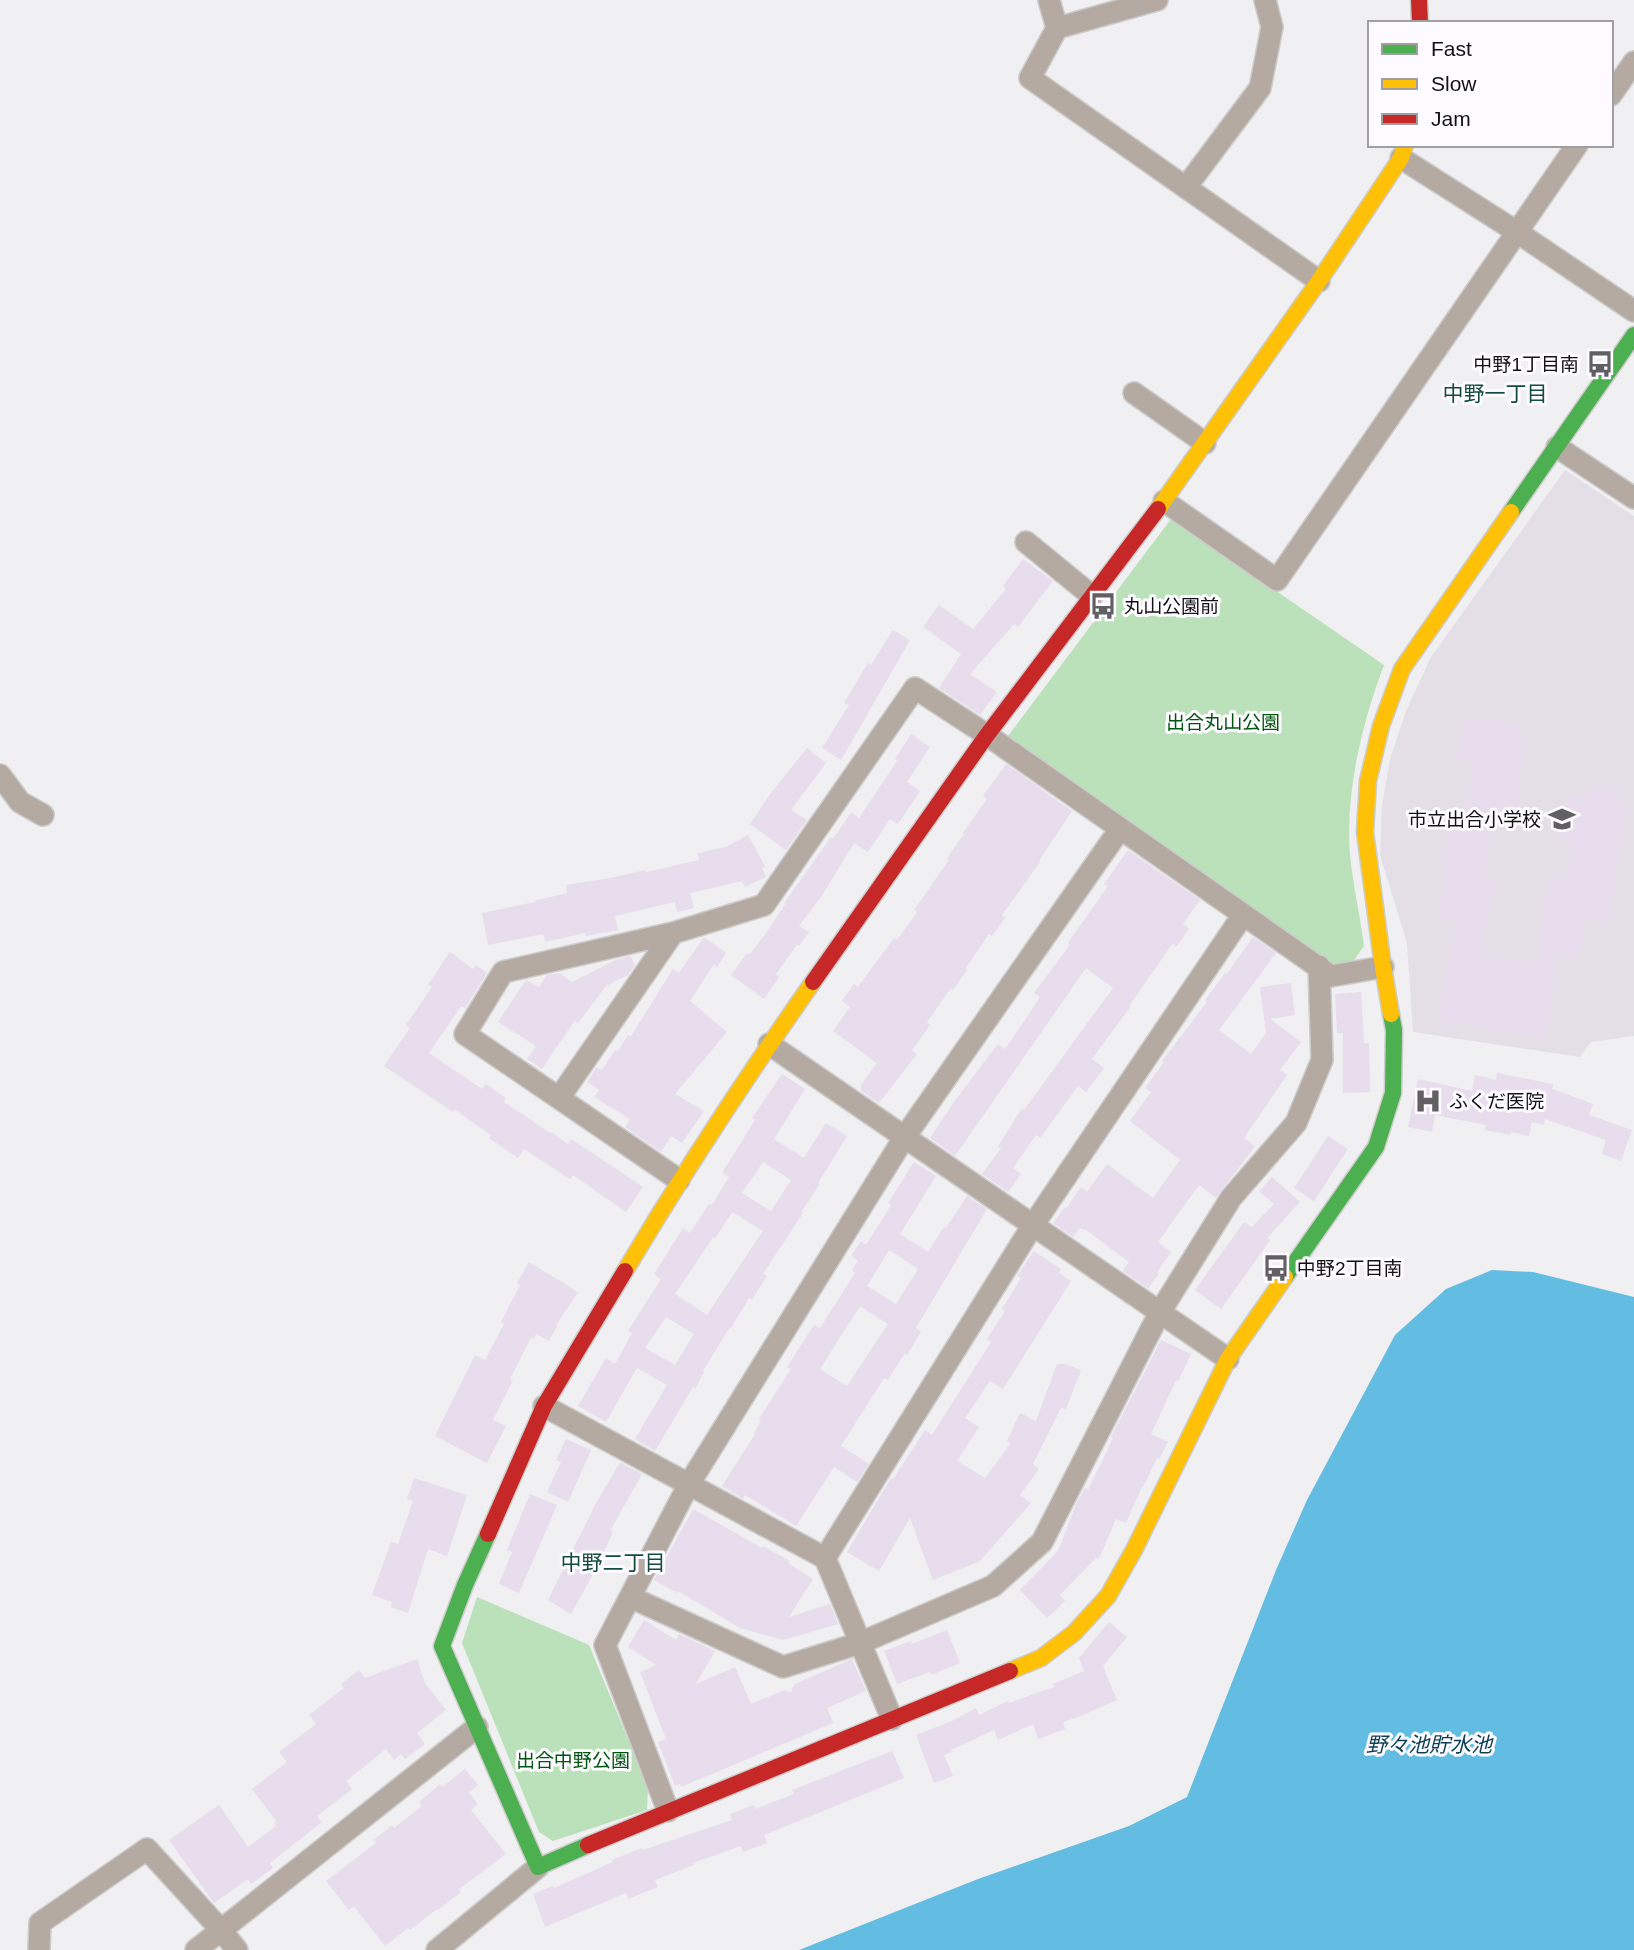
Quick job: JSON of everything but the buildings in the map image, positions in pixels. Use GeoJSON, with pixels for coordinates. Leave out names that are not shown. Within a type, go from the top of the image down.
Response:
{"type":"FeatureCollection","features":[{"type":"Feature","properties":{"kind":"street"},"geometry":{"type":"LineString","coordinates":[[1049,0],[1057,28],[1030,78],[1319,281]]}},
{"type":"Feature","properties":{"kind":"street"},"geometry":{"type":"LineString","coordinates":[[1057,28],[1157,0]]}},
{"type":"Feature","properties":{"kind":"street"},"geometry":{"type":"LineString","coordinates":[[1186,187],[1260,88],[1272,27],[1265,0]]}},
{"type":"Feature","properties":{"kind":"street"},"geometry":{"type":"LineString","coordinates":[[1419,0],[1420,21]]}},
{"type":"Feature","properties":{"kind":"street"},"geometry":{"type":"LineString","coordinates":[[1613,92],[1634,62]]}},
{"type":"Feature","properties":{"kind":"street"},"geometry":{"type":"LineString","coordinates":[[1164,501],[1277,580],[1576,147]]}},
{"type":"Feature","properties":{"kind":"street"},"geometry":{"type":"LineString","coordinates":[[538,1867],[442,1646],[465,1585],[544,1406],[679,1180],[769,1044],[987,735],[1164,501],[1319,281],[1403,152],[1634,312]]}},
{"type":"Feature","properties":{"kind":"street"},"geometry":{"type":"LineString","coordinates":[[437,1950],[538,1867],[1041,1658],[1074,1633],[1108,1596],[1134,1550],[1228,1359],[1376,1147],[1393,1093],[1394,1030],[1365,832],[1368,781],[1381,726],[1402,669],[1634,335]]}},
{"type":"Feature","properties":{"kind":"street"},"geometry":{"type":"LineString","coordinates":[[1134,393],[1205,443]]}},
{"type":"Feature","properties":{"kind":"street"},"geometry":{"type":"LineString","coordinates":[[1557,447],[1634,498]]}},
{"type":"Feature","properties":{"kind":"street"},"geometry":{"type":"LineString","coordinates":[[1026,542],[1091,596]]}},
{"type":"Feature","properties":{"kind":"street"},"geometry":{"type":"LineString","coordinates":[[679,1180],[465,1034],[503,972],[673,933],[764,905],[915,688],[987,735],[1331,975],[1383,967]]}},
{"type":"Feature","properties":{"kind":"street"},"geometry":{"type":"LineString","coordinates":[[0,775],[20,802],[43,815]]}},
{"type":"Feature","properties":{"kind":"street"},"geometry":{"type":"LineString","coordinates":[[668,1811],[605,1645],[689,1484],[904,1138],[1120,829]]}},
{"type":"Feature","properties":{"kind":"street"},"geometry":{"type":"LineString","coordinates":[[825,1558],[1032,1226],[1243,915]]}},
{"type":"Feature","properties":{"kind":"street"},"geometry":{"type":"LineString","coordinates":[[559,1098],[673,933]]}},
{"type":"Feature","properties":{"kind":"street"},"geometry":{"type":"LineString","coordinates":[[630,1597],[783,1667],[860,1643],[993,1586],[1042,1542],[1160,1312],[1231,1198],[1296,1123],[1322,1060],[1319,966]]}},
{"type":"Feature","properties":{"kind":"street"},"geometry":{"type":"LineString","coordinates":[[769,1044],[1228,1359]]}},
{"type":"Feature","properties":{"kind":"street"},"geometry":{"type":"LineString","coordinates":[[544,1406],[825,1558],[892,1719]]}},
{"type":"Feature","properties":{"kind":"street"},"geometry":{"type":"LineString","coordinates":[[196,1950],[477,1727]]}},
{"type":"Feature","properties":{"kind":"street"},"geometry":{"type":"LineString","coordinates":[[39,1950],[40,1923],[147,1849],[237,1950]]}},
{"type":"Feature","properties":{"kind":"shaded area"},"geometry":{"type":"Polygon","coordinates":[[[1565,470],[1634,516],[1634,1036],[1591,1042],[1580,1057],[1413,1032],[1407,943],[1380,855],[1382,806],[1390,759],[1406,711],[1431,657],[1565,470]]]}},
{"type":"Feature","properties":{"kind":"green space","name":"出合丸山公園"},"geometry":{"type":"Polygon","coordinates":[[[1171,519],[1384,665],[1362,734],[1350,807],[1350,855],[1364,946],[1354,960],[1335,965],[1005,740],[1171,519]]]}},
{"type":"Feature","properties":{"kind":"green space","name":"出合中野公園"},"geometry":{"type":"Polygon","coordinates":[[[477,1597],[589,1645],[648,1788],[647,1810],[553,1841],[539,1832],[462,1643],[477,1597]]]}},
{"type":"Feature","properties":{"kind":"water","name":"野々池貯水池"},"geometry":{"type":"Polygon","coordinates":[[[1492,1270],[1533,1272],[1634,1297],[1634,1950],[799,1950],[978,1879],[1129,1826],[1187,1797],[1276,1570],[1307,1500],[1395,1335],[1446,1289],[1492,1270]]]}},
{"type":"Feature","properties":{"kind":"traffic: fast"},"geometry":{"type":"LineString","coordinates":[[1511,512],[1634,335]]}},
{"type":"Feature","properties":{"kind":"traffic: fast"},"geometry":{"type":"LineString","coordinates":[[1285,1277],[1376,1147],[1393,1093],[1394,1030],[1391,1014]]}},
{"type":"Feature","properties":{"kind":"traffic: fast"},"geometry":{"type":"LineString","coordinates":[[488,1534],[442,1646],[538,1867],[588,1845]]}},
{"type":"Feature","properties":{"kind":"traffic: slow"},"geometry":{"type":"LineString","coordinates":[[1158,509],[1319,281],[1401,158],[1404,147]]}},
{"type":"Feature","properties":{"kind":"traffic: slow"},"geometry":{"type":"LineString","coordinates":[[1391,1014],[1365,832],[1368,781],[1381,726],[1402,669],[1511,512]]}},
{"type":"Feature","properties":{"kind":"traffic: slow"},"geometry":{"type":"LineString","coordinates":[[625,1271],[716,1125],[813,982]]}},
{"type":"Feature","properties":{"kind":"traffic: slow"},"geometry":{"type":"LineString","coordinates":[[1010,1671],[1041,1658],[1074,1633],[1108,1596],[1134,1550],[1228,1359],[1285,1277]]}},
{"type":"Feature","properties":{"kind":"traffic: jam"},"geometry":{"type":"LineString","coordinates":[[1419,0],[1420,21]]}},
{"type":"Feature","properties":{"kind":"traffic: jam"},"geometry":{"type":"LineString","coordinates":[[813,982],[987,735],[1158,509]]}},
{"type":"Feature","properties":{"kind":"traffic: jam"},"geometry":{"type":"LineString","coordinates":[[488,1534],[544,1406],[625,1271]]}},
{"type":"Feature","properties":{"kind":"traffic: jam"},"geometry":{"type":"LineString","coordinates":[[588,1845],[1010,1671]]}},
{"type":"Feature","properties":{"kind":"place","name":"中野1丁目南"},"geometry":{"type":"Point","coordinates":[1600,364]}},
{"type":"Feature","properties":{"kind":"place","name":"丸山公園前"},"geometry":{"type":"Point","coordinates":[1103,606]}},
{"type":"Feature","properties":{"kind":"place","name":"市立出合小学校"},"geometry":{"type":"Point","coordinates":[1562,819]}},
{"type":"Feature","properties":{"kind":"place","name":"ふくだ医院"},"geometry":{"type":"Point","coordinates":[1428,1101]}},
{"type":"Feature","properties":{"kind":"place","name":"中野2丁目南"},"geometry":{"type":"Point","coordinates":[1276,1268]}},
{"type":"Feature","properties":{"kind":"district","name":"中野一丁目"},"geometry":{"type":"Point","coordinates":[1495,393]}},
{"type":"Feature","properties":{"kind":"district","name":"中野二丁目"},"geometry":{"type":"Point","coordinates":[613,1562]}}]}
